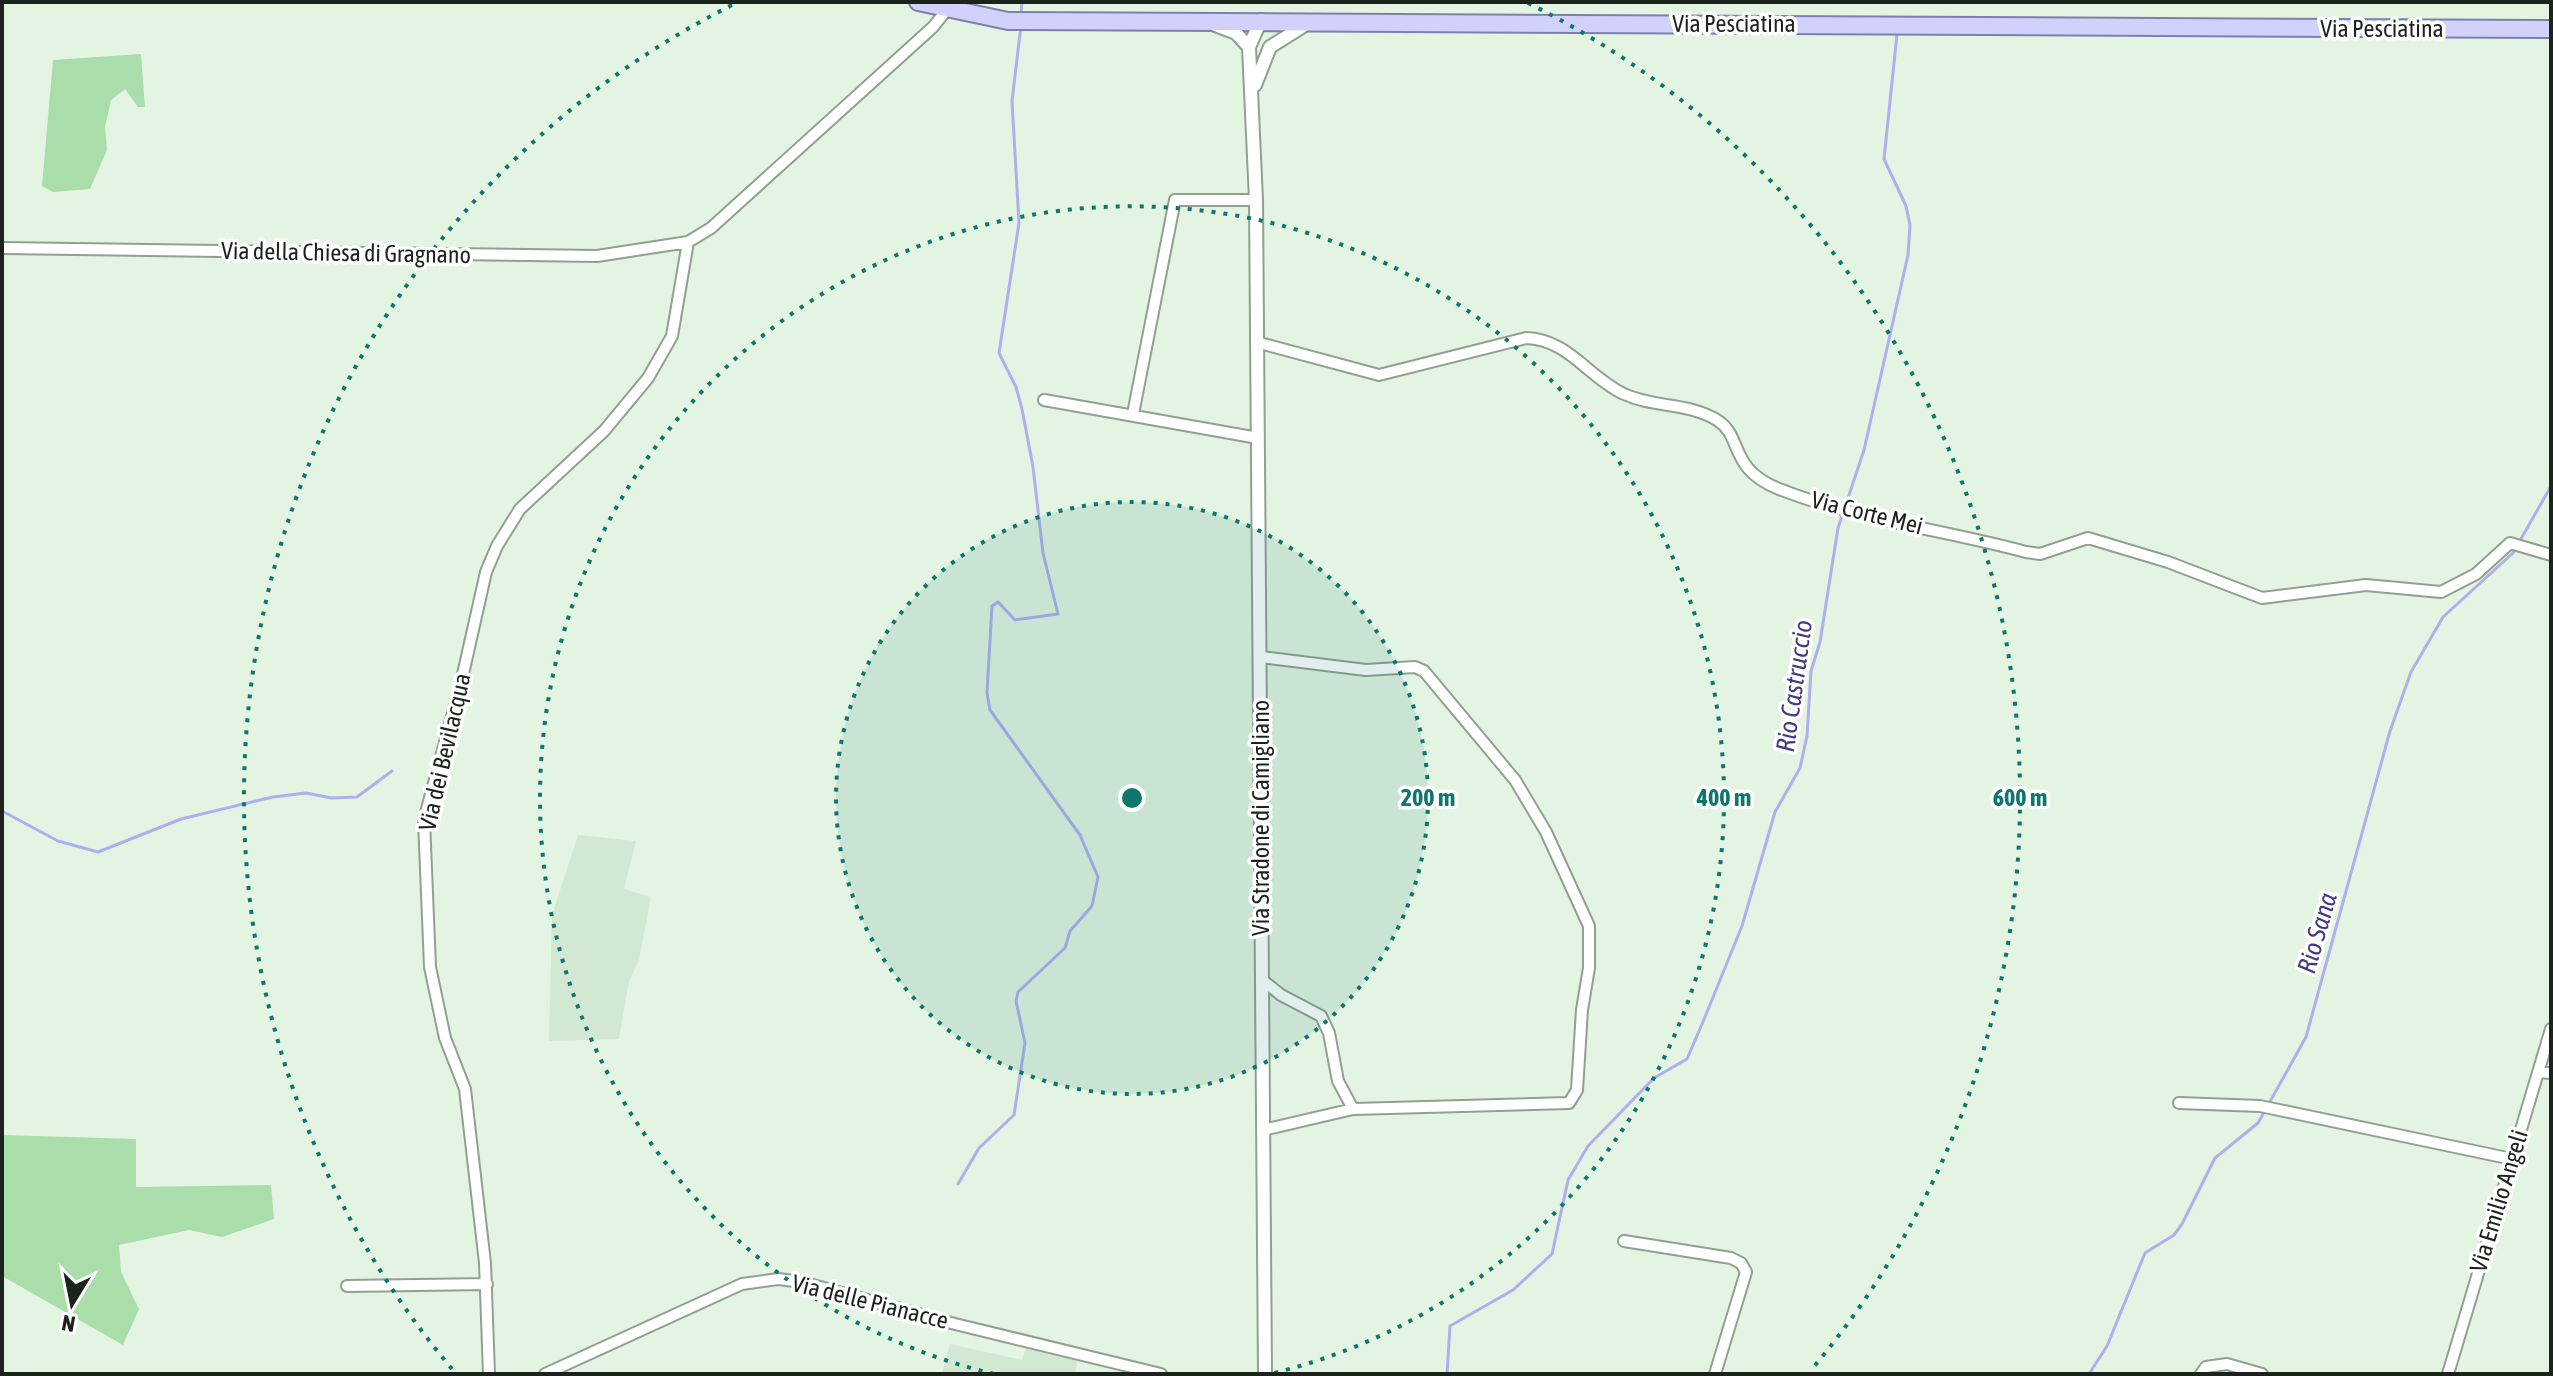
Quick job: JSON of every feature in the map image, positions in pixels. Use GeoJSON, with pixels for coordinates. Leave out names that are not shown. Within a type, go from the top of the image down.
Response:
{"type":"FeatureCollection","features":[{"type":"Feature","properties":{"kind":"main road","name":"Via Pesciatina"},"geometry":{"type":"LineString","coordinates":[[918,2],[1021,21],[1311,20],[2551,29]]}},
{"type":"Feature","properties":{"kind":"street"},"geometry":{"type":"LineString","coordinates":[[688,242],[732,209],[933,27],[949,6]]}},
{"type":"Feature","properties":{"kind":"street"},"geometry":{"type":"LineString","coordinates":[[1204,20],[1236,33],[1249,47],[1261,20]]}},
{"type":"Feature","properties":{"kind":"street"},"geometry":{"type":"LineString","coordinates":[[1261,20],[1270,47],[1311,20]]}},
{"type":"Feature","properties":{"kind":"street","name":"Via Stradone di Camigliano"},"geometry":{"type":"LineString","coordinates":[[1249,47],[1254,88],[1256,200],[1264,1358]]}},
{"type":"Feature","properties":{"kind":"street","name":"Via Stradone di Camigliano"},"geometry":{"type":"LineString","coordinates":[[1254,88],[1270,47]]}},
{"type":"Feature","properties":{"kind":"street"},"geometry":{"type":"LineString","coordinates":[[1133,414],[1175,200],[1256,200]]}},
{"type":"Feature","properties":{"kind":"street","name":"Via della Chiesa di Gragnano"},"geometry":{"type":"LineString","coordinates":[[2,248],[583,256],[688,242]]}},
{"type":"Feature","properties":{"kind":"street","name":"Via dei Bevilacqua"},"geometry":{"type":"LineString","coordinates":[[489,1374],[487,1284],[465,1089],[445,1038],[430,967],[424,820],[461,683],[486,572],[497,546],[520,509],[604,431],[648,378],[672,336],[688,242]]}},
{"type":"Feature","properties":{"kind":"street","name":"Via Corte Mei"},"geometry":{"type":"LineString","coordinates":[[1256,342],[1379,375],[1526,338],[1546,341],[1565,350],[1621,393],[1639,400],[1669,402],[1693,409],[1719,422],[1746,471],[1779,489],[1849,511],[2040,554],[2088,538],[2168,562],[2262,598],[2366,585],[2441,592],[2476,574],[2510,543],[2551,555]]}},
{"type":"Feature","properties":{"kind":"street"},"geometry":{"type":"LineString","coordinates":[[1044,400],[1258,438]]}},
{"type":"Feature","properties":{"kind":"street"},"geometry":{"type":"LineString","coordinates":[[1261,657],[1366,670],[1415,667],[1424,671],[1515,780],[1546,832],[1589,926],[1589,968],[1582,1010],[1577,1090],[1569,1103],[1353,1109],[1263,1130]]}},
{"type":"Feature","properties":{"kind":"street"},"geometry":{"type":"LineString","coordinates":[[1261,979],[1281,995],[1321,1016],[1329,1033],[1338,1081],[1353,1109]]}},
{"type":"Feature","properties":{"kind":"street","name":"Via Emilio Angeli"},"geometry":{"type":"LineString","coordinates":[[2448,1374],[2551,1029]]}},
{"type":"Feature","properties":{"kind":"street"},"geometry":{"type":"LineString","coordinates":[[2538,1072],[2551,1073]]}},
{"type":"Feature","properties":{"kind":"street"},"geometry":{"type":"LineString","coordinates":[[2179,1103],[2260,1106],[2512,1159]]}},
{"type":"Feature","properties":{"kind":"street"},"geometry":{"type":"LineString","coordinates":[[1624,1241],[1731,1258],[1741,1263],[1746,1272],[1715,1374]]}},
{"type":"Feature","properties":{"kind":"street","name":"Via delle Pianacce"},"geometry":{"type":"LineString","coordinates":[[545,1374],[742,1284],[778,1279],[835,1290],[955,1324],[1161,1374]]}},
{"type":"Feature","properties":{"kind":"street"},"geometry":{"type":"LineString","coordinates":[[347,1286],[487,1284]]}},
{"type":"Feature","properties":{"kind":"street"},"geometry":{"type":"LineString","coordinates":[[1259,1374],[1264,1358]]}},
{"type":"Feature","properties":{"kind":"street"},"geometry":{"type":"LineString","coordinates":[[1264,1358],[1265,1374]]}},
{"type":"Feature","properties":{"kind":"street"},"geometry":{"type":"LineString","coordinates":[[2201,1374],[2206,1367],[2227,1364],[2262,1374]]}},
{"type":"Feature","properties":{"kind":"shaded area"},"geometry":{"type":"Polygon","coordinates":[[[578,835],[636,841],[624,889],[651,897],[639,960],[629,981],[619,1039],[549,1041],[552,915],[578,835]]]}},
{"type":"Feature","properties":{"kind":"shaded area"},"geometry":{"type":"Polygon","coordinates":[[[950,1344],[1022,1360],[1026,1348],[1077,1361],[1075,1374],[942,1374],[950,1344]]]}},
{"type":"Feature","properties":{"kind":"green space"},"geometry":{"type":"Polygon","coordinates":[[[141,54],[145,107],[138,107],[125,89],[111,100],[105,127],[107,150],[90,189],[53,192],[42,186],[53,60],[141,54]]]}},
{"type":"Feature","properties":{"kind":"green space"},"geometry":{"type":"Polygon","coordinates":[[[2,1135],[136,1139],[136,1187],[271,1185],[274,1219],[222,1237],[189,1230],[119,1245],[121,1272],[139,1309],[123,1345],[2,1276],[2,1135]]]}},
{"type":"Feature","properties":{"kind":"waterway"},"geometry":{"type":"LineString","coordinates":[[1021,13],[1022,2]]}},
{"type":"Feature","properties":{"kind":"waterway"},"geometry":{"type":"LineString","coordinates":[[958,1184],[979,1148],[1014,1115],[1025,1043],[1016,1001],[1018,992],[1065,948],[1070,931],[1092,906],[1098,877],[1080,835],[990,710],[987,693],[992,606],[998,602],[1015,620],[1058,614],[1043,553],[1033,467],[1022,409],[1016,387],[999,353],[1019,223],[1012,101],[1021,25]]}},
{"type":"Feature","properties":{"kind":"waterway","name":"Rio Castruccio"},"geometry":{"type":"LineString","coordinates":[[1447,1374],[1450,1326],[1513,1290],[1552,1254],[1568,1180],[1588,1146],[1654,1078],[1687,1059],[1742,926],[1775,812],[1800,768],[1807,736],[1811,671],[1820,642],[1838,528],[1864,450],[1908,255],[1910,225],[1906,206],[1884,159],[1897,34]]}},
{"type":"Feature","properties":{"kind":"waterway","name":"Rio Sana"},"geometry":{"type":"LineString","coordinates":[[2089,1374],[2107,1346],[2145,1253],[2174,1235],[2215,1158],[2258,1123],[2306,1037],[2390,731],[2411,672],[2443,617],[2513,553],[2551,486]]}},
{"type":"Feature","properties":{"kind":"waterway"},"geometry":{"type":"LineString","coordinates":[[2,811],[58,841],[98,852],[181,819],[273,797],[306,793],[331,798],[357,797],[392,771]]}}]}
